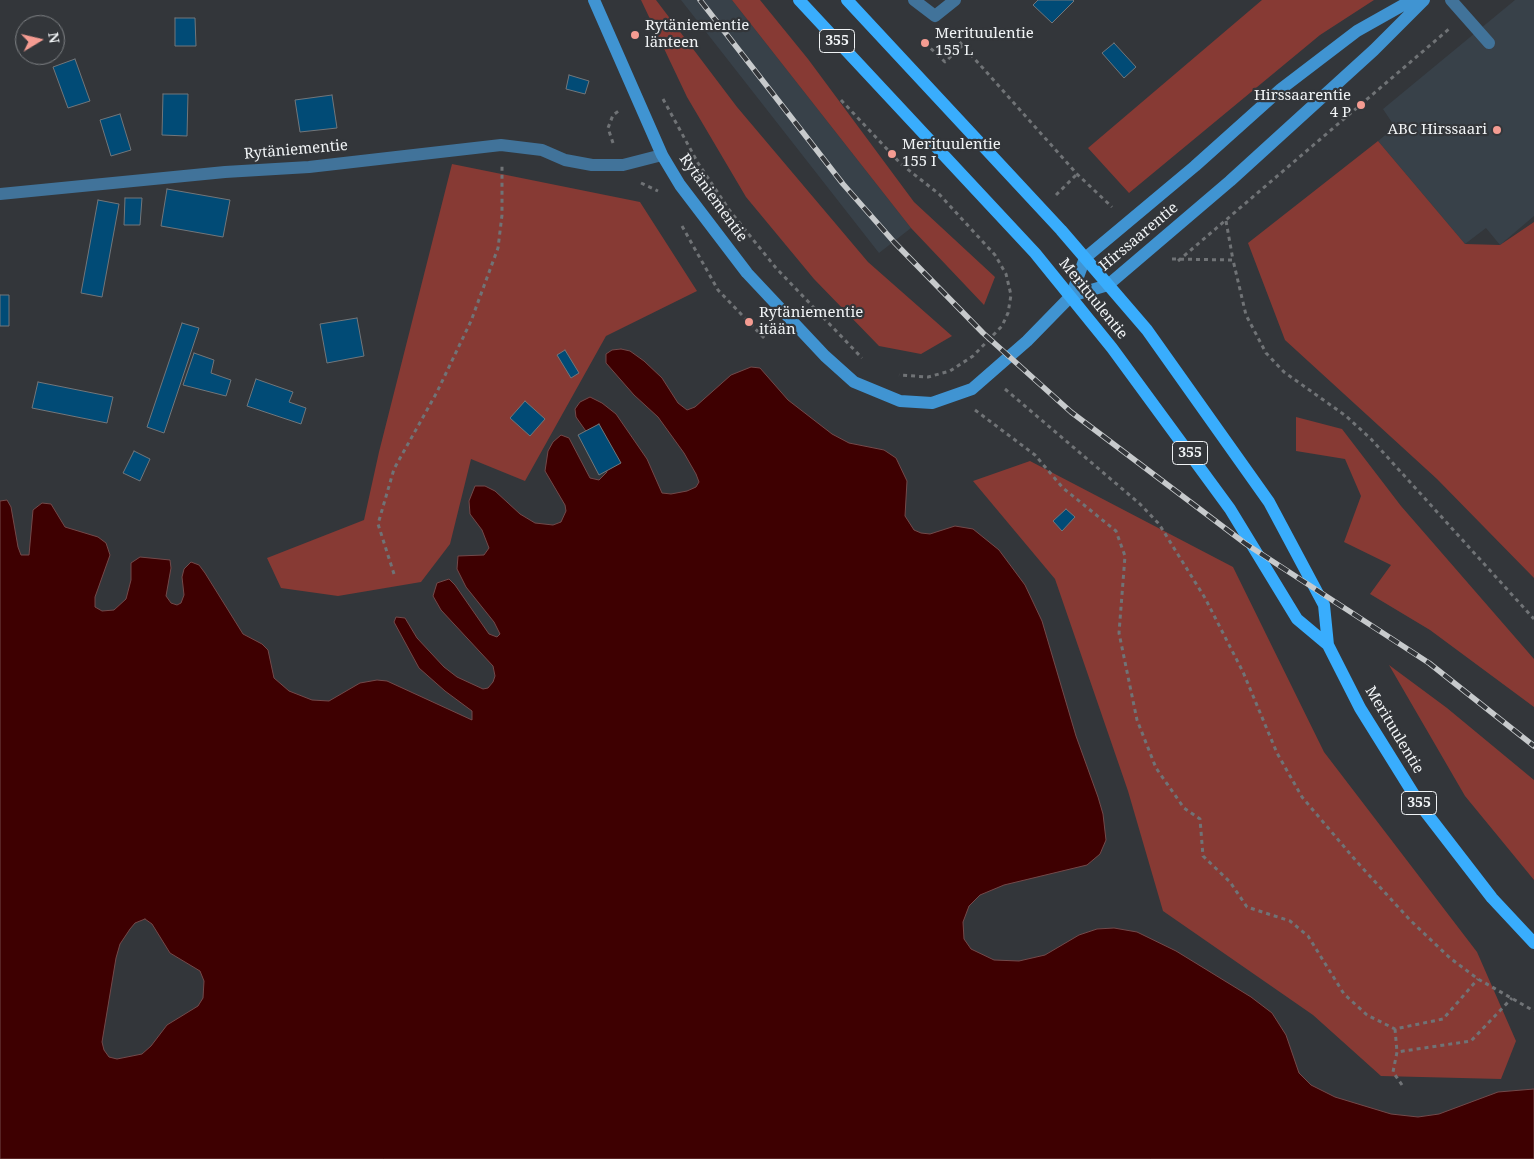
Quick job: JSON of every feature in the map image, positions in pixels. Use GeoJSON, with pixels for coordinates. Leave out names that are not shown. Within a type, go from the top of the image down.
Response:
{"type":"FeatureCollection","features":[{"type":"Feature","properties":{"kind":"main road","name":"Merituulentie"},"geometry":{"type":"LineString","coordinates":[[798,0],[1023,240],[1112,348],[1230,509],[1297,618],[1328,646],[1360,708],[1421,806],[1492,898],[1534,943]]}},
{"type":"Feature","properties":{"kind":"main road","name":"Merituulentie"},"geometry":{"type":"LineString","coordinates":[[847,0],[1085,258],[1147,330],[1269,502],[1324,605],[1328,646]]}},
{"type":"Feature","properties":{"kind":"street"},"geometry":{"type":"LineString","coordinates":[[594,0],[662,155]]}},
{"type":"Feature","properties":{"kind":"street"},"geometry":{"type":"LineString","coordinates":[[914,0],[936,16],[955,0]]}},
{"type":"Feature","properties":{"kind":"street","name":"Hirssaarentie"},"geometry":{"type":"LineString","coordinates":[[1070,296],[1085,258],[1195,166],[1281,90],[1357,31],[1412,0]]}},
{"type":"Feature","properties":{"kind":"street","name":"Hirssaarentie"},"geometry":{"type":"LineString","coordinates":[[1070,296],[1108,285],[1316,103],[1374,50],[1424,0]]}},
{"type":"Feature","properties":{"kind":"street"},"geometry":{"type":"LineString","coordinates":[[1451,0],[1489,43]]}},
{"type":"Feature","properties":{"kind":"street","name":"Rytäniementie"},"geometry":{"type":"LineString","coordinates":[[0,194],[225,172],[309,167],[501,146],[542,150],[565,160],[592,164],[623,165],[662,155],[680,185],[747,273],[825,356],[854,382],[900,401],[932,403],[972,389],[1027,341],[1070,296]]}},
{"type":"Feature","properties":{"kind":"path"},"geometry":{"type":"LineString","coordinates":[[936,16],[964,44],[1076,174],[1113,208]]}},
{"type":"Feature","properties":{"kind":"path"},"geometry":{"type":"LineString","coordinates":[[1233,260],[1177,261],[1452,26]]}},
{"type":"Feature","properties":{"kind":"path"},"geometry":{"type":"LineString","coordinates":[[926,43],[945,62],[964,44]]}},
{"type":"Feature","properties":{"kind":"path"},"geometry":{"type":"LineString","coordinates":[[660,94],[698,163],[730,212],[776,268],[866,362]]}},
{"type":"Feature","properties":{"kind":"path"},"geometry":{"type":"LineString","coordinates":[[841,100],[902,164],[939,194],[995,255],[1006,274],[1011,295],[1008,314],[1002,326],[972,356],[950,371],[921,377],[906,377],[891,373]]}},
{"type":"Feature","properties":{"kind":"path"},"geometry":{"type":"LineString","coordinates":[[615,150],[608,128],[613,115],[626,107]]}},
{"type":"Feature","properties":{"kind":"path"},"geometry":{"type":"LineString","coordinates":[[394,574],[378,524],[394,469],[437,392],[471,321],[498,248],[502,216],[501,146]]}},
{"type":"Feature","properties":{"kind":"path"},"geometry":{"type":"LineString","coordinates":[[1053,197],[1076,174]]}},
{"type":"Feature","properties":{"kind":"path"},"geometry":{"type":"LineString","coordinates":[[637,182],[650,186],[665,196]]}},
{"type":"Feature","properties":{"kind":"path"},"geometry":{"type":"LineString","coordinates":[[1226,220],[1246,316],[1266,353],[1284,372],[1346,416],[1371,439],[1534,619]]}},
{"type":"Feature","properties":{"kind":"path"},"geometry":{"type":"LineString","coordinates":[[679,221],[718,290],[766,340]]}},
{"type":"Feature","properties":{"kind":"path"},"geometry":{"type":"LineString","coordinates":[[1003,387],[1140,504],[1159,524],[1206,598],[1244,672],[1277,753],[1302,797],[1410,920],[1450,958],[1478,979],[1534,1011]]}},
{"type":"Feature","properties":{"kind":"path"},"geometry":{"type":"LineString","coordinates":[[955,395],[1035,455],[1063,488],[1116,531],[1125,556],[1119,633],[1137,720],[1156,768],[1184,808],[1200,819],[1203,856],[1230,882],[1247,907],[1290,921],[1308,936],[1344,994],[1367,1015],[1395,1029],[1443,1020],[1478,979]]}},
{"type":"Feature","properties":{"kind":"path"},"geometry":{"type":"LineString","coordinates":[[1397,1052],[1471,1042],[1512,998]]}},
{"type":"Feature","properties":{"kind":"path"},"geometry":{"type":"LineString","coordinates":[[1395,1029],[1397,1052],[1392,1072],[1402,1085]]}},
{"type":"Feature","properties":{"kind":"shaded area"},"geometry":{"type":"Polygon","coordinates":[[[641,0],[656,0],[737,107],[868,262],[952,336],[921,354],[879,346],[814,279],[746,197],[687,97],[641,0]]]}},
{"type":"Feature","properties":{"kind":"shaded area"},"geometry":{"type":"Polygon","coordinates":[[[681,0],[732,0],[911,228],[879,253],[681,0]]]}},
{"type":"Feature","properties":{"kind":"shaded area"},"geometry":{"type":"Polygon","coordinates":[[[732,0],[760,0],[808,59],[914,202],[995,277],[984,305],[911,228],[732,0]]]}},
{"type":"Feature","properties":{"kind":"shaded area"},"geometry":{"type":"Polygon","coordinates":[[[1262,0],[1374,0],[1320,35],[1129,193],[1088,148],[1262,0]]]}},
{"type":"Feature","properties":{"kind":"shaded area"},"geometry":{"type":"Polygon","coordinates":[[[1515,0],[1534,0],[1534,216],[1500,245],[1486,228],[1465,244],[1378,141],[1395,127],[1383,109],[1515,0]]]}},
{"type":"Feature","properties":{"kind":"shaded area"},"geometry":{"type":"Polygon","coordinates":[[[1378,141],[1465,244],[1500,245],[1534,222],[1534,578],[1437,479],[1285,340],[1248,243],[1378,141]]]}},
{"type":"Feature","properties":{"kind":"shaded area"},"geometry":{"type":"Polygon","coordinates":[[[452,164],[640,202],[697,291],[606,336],[525,481],[471,459],[450,544],[421,582],[338,596],[281,588],[267,558],[364,520],[379,452],[452,164]]]}},
{"type":"Feature","properties":{"kind":"shaded area"},"geometry":{"type":"Polygon","coordinates":[[[612,350],[630,351],[644,361],[662,378],[678,403],[687,410],[695,407],[731,375],[751,367],[760,368],[788,400],[832,434],[849,443],[884,450],[896,458],[907,481],[905,516],[914,530],[930,534],[955,526],[973,529],[999,550],[1025,585],[1042,621],[1076,736],[1098,797],[1103,814],[1106,840],[1100,854],[1087,865],[1004,885],[980,895],[969,906],[963,922],[964,939],[971,949],[994,960],[1019,961],[1045,955],[1079,935],[1097,929],[1114,928],[1137,932],[1176,951],[1251,997],[1272,1013],[1286,1035],[1299,1073],[1311,1085],[1335,1097],[1391,1114],[1418,1117],[1439,1114],[1498,1092],[1534,1089],[1534,1159],[0,1159],[0,501],[7,500],[11,507],[21,555],[29,555],[33,510],[42,503],[51,504],[65,527],[98,537],[106,543],[110,555],[95,597],[95,607],[102,611],[114,610],[126,599],[131,580],[131,563],[140,557],[170,560],[171,568],[166,596],[171,603],[177,605],[181,603],[184,595],[182,577],[184,569],[191,562],[199,565],[205,573],[243,634],[262,644],[268,650],[274,678],[289,691],[312,700],[329,701],[360,683],[377,680],[387,681],[472,720],[472,711],[419,668],[394,622],[396,617],[405,618],[417,638],[444,667],[457,677],[483,689],[488,688],[493,682],[495,676],[493,666],[441,610],[433,596],[437,583],[449,579],[489,634],[497,637],[500,634],[494,622],[466,587],[457,569],[458,556],[484,555],[489,548],[482,530],[470,514],[469,501],[475,486],[485,486],[495,491],[520,514],[535,523],[553,525],[561,522],[566,511],[565,505],[545,471],[548,451],[553,442],[561,435],[569,438],[590,478],[599,480],[607,472],[595,444],[576,417],[575,409],[580,402],[590,397],[602,403],[616,414],[647,459],[662,493],[671,494],[687,491],[696,487],[699,482],[684,453],[658,417],[634,395],[606,363],[606,354],[612,350]],[[145,919],[135,923],[120,944],[102,1042],[104,1050],[109,1057],[117,1059],[142,1054],[151,1046],[167,1025],[198,1006],[203,998],[204,981],[200,971],[170,953],[152,924],[145,919]]]}},
{"type":"Feature","properties":{"kind":"shaded area"},"geometry":{"type":"Polygon","coordinates":[[[1296,417],[1342,429],[1401,506],[1534,659],[1534,707],[1430,630],[1370,594],[1391,565],[1344,542],[1361,496],[1345,459],[1296,451],[1296,417]]]}},
{"type":"Feature","properties":{"kind":"shaded area"},"geometry":{"type":"Polygon","coordinates":[[[1030,461],[1233,567],[1324,752],[1477,952],[1516,1041],[1501,1079],[1381,1076],[1313,1015],[1163,911],[1128,791],[1055,579],[973,481],[1030,461]]]}},
{"type":"Feature","properties":{"kind":"shaded area"},"geometry":{"type":"Polygon","coordinates":[[[1389,665],[1447,708],[1534,780],[1534,880],[1465,796],[1389,665]]]}},
{"type":"Feature","properties":{"kind":"building"},"geometry":{"type":"Polygon","coordinates":[[[1038,0],[1074,1],[1052,23],[1033,5],[1038,0]]]}},
{"type":"Feature","properties":{"kind":"building"},"geometry":{"type":"Polygon","coordinates":[[[175,18],[195,18],[196,46],[175,46],[175,18]]]}},
{"type":"Feature","properties":{"kind":"building"},"geometry":{"type":"Polygon","coordinates":[[[1114,43],[1136,67],[1124,78],[1102,53],[1114,43]]]}},
{"type":"Feature","properties":{"kind":"building"},"geometry":{"type":"Polygon","coordinates":[[[75,59],[90,101],[68,108],[53,67],[65,65],[65,63],[75,59]]]}},
{"type":"Feature","properties":{"kind":"building"},"geometry":{"type":"Polygon","coordinates":[[[569,75],[589,81],[585,94],[566,89],[569,75]]]}},
{"type":"Feature","properties":{"kind":"building"},"geometry":{"type":"Polygon","coordinates":[[[163,94],[188,94],[187,136],[162,135],[163,94]]]}},
{"type":"Feature","properties":{"kind":"building"},"geometry":{"type":"Polygon","coordinates":[[[332,95],[337,128],[300,132],[295,100],[332,95]]]}},
{"type":"Feature","properties":{"kind":"building"},"geometry":{"type":"Polygon","coordinates":[[[120,114],[131,150],[111,156],[100,120],[120,114]]]}},
{"type":"Feature","properties":{"kind":"building"},"geometry":{"type":"Polygon","coordinates":[[[167,189],[230,200],[223,237],[161,226],[167,189]]]}},
{"type":"Feature","properties":{"kind":"building"},"geometry":{"type":"Polygon","coordinates":[[[125,198],[142,198],[140,225],[124,225],[125,198]]]}},
{"type":"Feature","properties":{"kind":"building"},"geometry":{"type":"Polygon","coordinates":[[[98,200],[119,204],[102,297],[81,293],[98,200]]]}},
{"type":"Feature","properties":{"kind":"building"},"geometry":{"type":"Polygon","coordinates":[[[0,295],[9,295],[9,326],[0,326],[0,295]]]}},
{"type":"Feature","properties":{"kind":"building"},"geometry":{"type":"Polygon","coordinates":[[[357,318],[364,356],[327,363],[320,324],[357,318]]]}},
{"type":"Feature","properties":{"kind":"building"},"geometry":{"type":"Polygon","coordinates":[[[182,323],[199,328],[164,433],[147,427],[182,323]]]}},
{"type":"Feature","properties":{"kind":"building"},"geometry":{"type":"Polygon","coordinates":[[[565,350],[579,373],[571,378],[557,355],[565,350]]]}},
{"type":"Feature","properties":{"kind":"building"},"geometry":{"type":"Polygon","coordinates":[[[194,353],[214,360],[211,373],[231,380],[226,396],[183,385],[194,353]]]}},
{"type":"Feature","properties":{"kind":"building"},"geometry":{"type":"Polygon","coordinates":[[[256,379],[293,392],[289,402],[306,408],[301,424],[247,406],[256,379]]]}},
{"type":"Feature","properties":{"kind":"building"},"geometry":{"type":"Polygon","coordinates":[[[38,382],[113,397],[107,423],[32,408],[38,382]]]}},
{"type":"Feature","properties":{"kind":"building"},"geometry":{"type":"Polygon","coordinates":[[[525,401],[545,419],[530,436],[510,418],[525,401]]]}},
{"type":"Feature","properties":{"kind":"building"},"geometry":{"type":"Polygon","coordinates":[[[599,424],[621,463],[599,475],[578,435],[599,424]]]}},
{"type":"Feature","properties":{"kind":"building"},"geometry":{"type":"Polygon","coordinates":[[[134,451],[150,459],[140,481],[123,473],[134,451]]]}},
{"type":"Feature","properties":{"kind":"building"},"geometry":{"type":"Polygon","coordinates":[[[1066,509],[1075,517],[1062,531],[1053,521],[1066,509]]]}},
{"type":"Feature","properties":{"kind":"railway"},"geometry":{"type":"LineString","coordinates":[[700,0],[843,184],[894,242],[983,333],[1071,412],[1246,544],[1429,663],[1534,746]]}},
{"type":"Feature","properties":{"kind":"place","name":"Rytäniementie länteen"},"geometry":{"type":"Point","coordinates":[635,35]}},
{"type":"Feature","properties":{"kind":"place","name":"Merituulentie 155 L"},"geometry":{"type":"Point","coordinates":[925,43]}},
{"type":"Feature","properties":{"kind":"place","name":"Hirssaarentie 4 P"},"geometry":{"type":"Point","coordinates":[1361,105]}},
{"type":"Feature","properties":{"kind":"place","name":"ABC Hirssaari"},"geometry":{"type":"Point","coordinates":[1497,130]}},
{"type":"Feature","properties":{"kind":"place","name":"Merituulentie 155 I"},"geometry":{"type":"Point","coordinates":[892,154]}},
{"type":"Feature","properties":{"kind":"place","name":"Rytäniementie itään"},"geometry":{"type":"Point","coordinates":[749,322]}}]}
